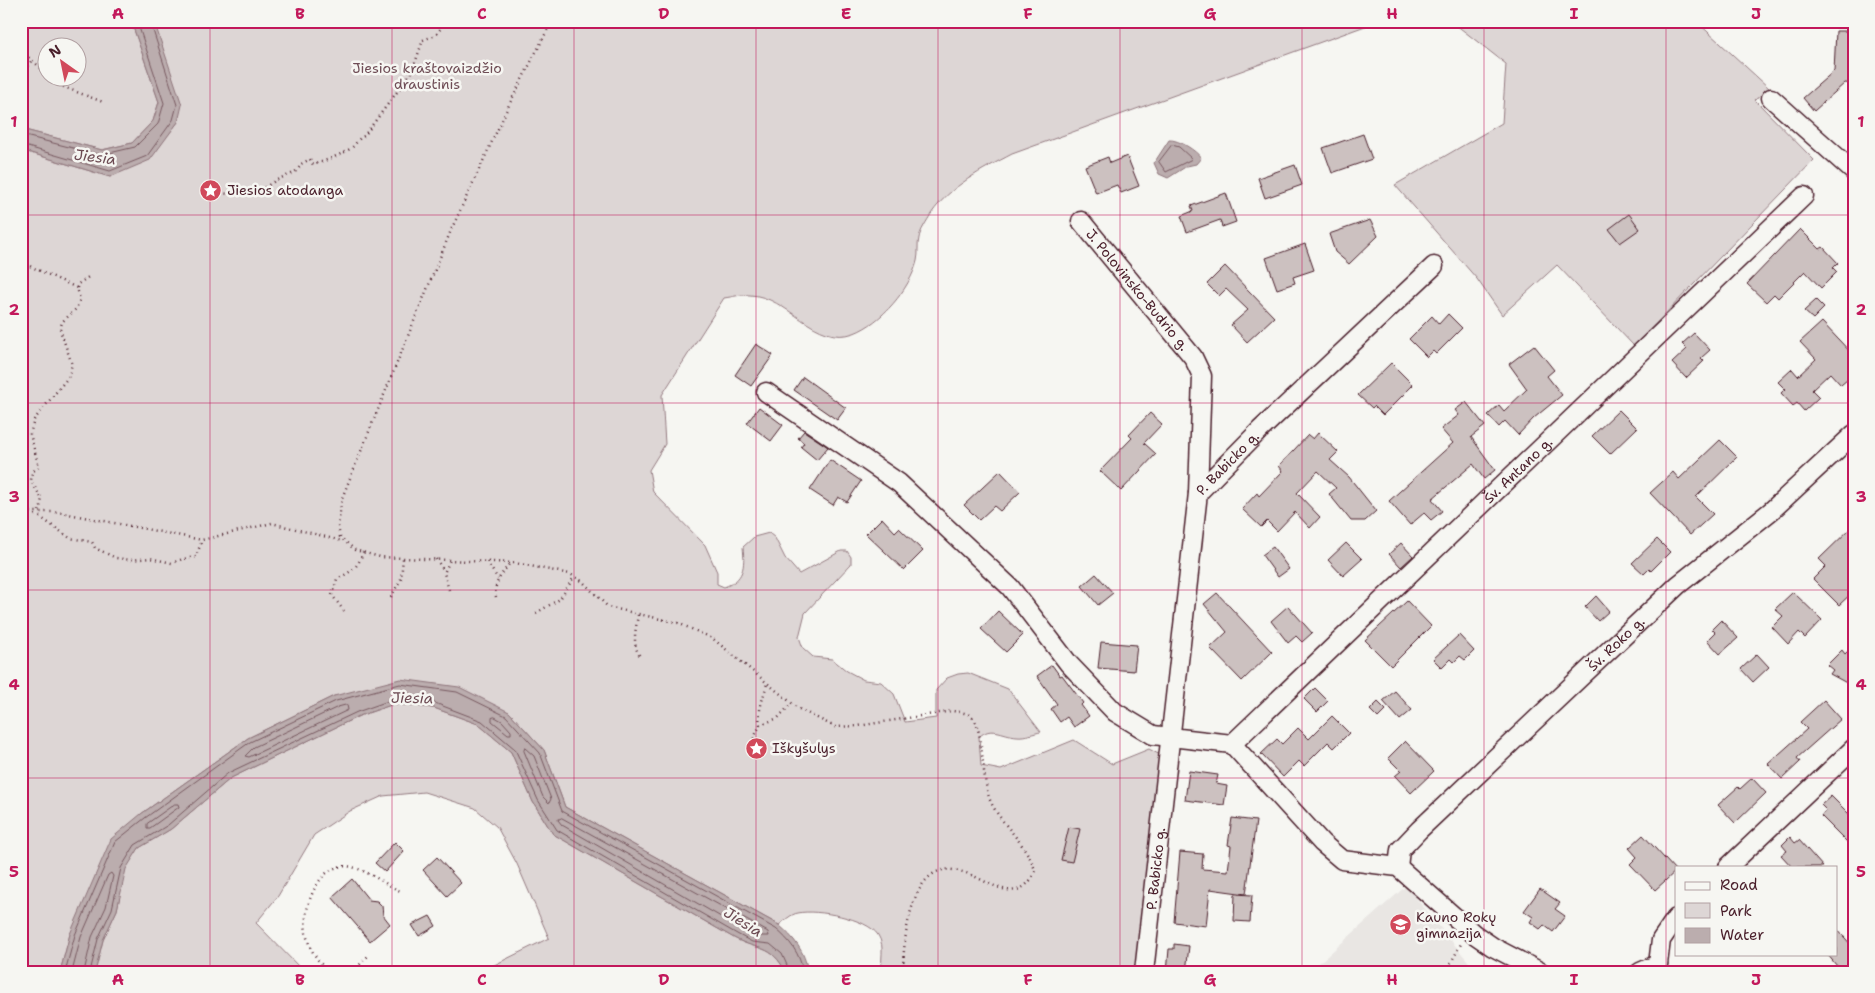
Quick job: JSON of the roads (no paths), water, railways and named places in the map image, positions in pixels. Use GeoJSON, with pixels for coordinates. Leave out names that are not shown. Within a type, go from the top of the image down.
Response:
{"type":"FeatureCollection","features":[{"type":"Feature","properties":{"kind":"street"},"geometry":{"type":"LineString","coordinates":[[1771,98],[1854,172]]}},
{"type":"Feature","properties":{"kind":"street","name":"Šv. Antano g."},"geometry":{"type":"LineString","coordinates":[[1232,744],[1804,196]]}},
{"type":"Feature","properties":{"kind":"street","name":"J. Polovinsko-Budrio g."},"geometry":{"type":"LineString","coordinates":[[1081,221],[1193,357],[1202,376],[1198,493]]}},
{"type":"Feature","properties":{"kind":"street","name":"P. Babicko g."},"geometry":{"type":"LineString","coordinates":[[1144,972],[1198,493],[1260,430],[1434,266]]}},
{"type":"Feature","properties":{"kind":"street"},"geometry":{"type":"LineString","coordinates":[[766,392],[899,483],[1010,587],[1070,664],[1115,712],[1153,735],[1232,744],[1322,843],[1342,860],[1398,867],[1474,934],[1493,947],[1541,972]]}},
{"type":"Feature","properties":{"kind":"street","name":"Šv. Roko g."},"geometry":{"type":"LineString","coordinates":[[1398,867],[1400,850],[1418,830],[1678,585],[1771,511],[1854,434]]}},
{"type":"Feature","properties":{"kind":"street"},"geometry":{"type":"LineString","coordinates":[[1729,866],[1854,748]]}},
{"type":"Feature","properties":{"kind":"street"},"geometry":{"type":"LineString","coordinates":[[1640,972],[1661,968],[1661,940],[1675,919]]}},
{"type":"Feature","properties":{"kind":"water","name":"Jiesia"},"geometry":{"type":"Polygon","coordinates":[[[131,21],[154,21],[182,105],[178,122],[150,160],[110,177],[21,150],[21,129],[102,150],[132,143],[153,121],[159,102],[131,21]]]}},
{"type":"Feature","properties":{"kind":"water"},"geometry":{"type":"Polygon","coordinates":[[[1169,140],[1177,141],[1187,146],[1201,158],[1196,164],[1187,166],[1168,178],[1159,174],[1154,163],[1169,140]]]}},
{"type":"Feature","properties":{"kind":"water","name":"Jiesia"},"geometry":{"type":"Polygon","coordinates":[[[400,679],[459,687],[509,712],[544,750],[565,807],[779,925],[798,946],[807,964],[808,972],[786,972],[775,956],[764,949],[734,938],[553,834],[533,802],[511,752],[478,724],[434,708],[394,704],[359,716],[231,778],[171,829],[139,848],[126,869],[117,910],[103,940],[95,972],[60,972],[70,934],[111,839],[141,814],[248,738],[334,696],[400,679]]]}},
{"type":"Feature","properties":{"kind":"place","name":"Jiesios atodanga"},"geometry":{"type":"Point","coordinates":[211,190]}},
{"type":"Feature","properties":{"kind":"place","name":"Iškyšulys"},"geometry":{"type":"Point","coordinates":[756,748]}},
{"type":"Feature","properties":{"kind":"place","name":"Kauno Rokų gimnazija"},"geometry":{"type":"Point","coordinates":[1400,925]}},
{"type":"Feature","properties":{"kind":"park label","name":"Jiesios kraštovaizdžio draustinis"},"geometry":{"type":"Point","coordinates":[427,76]}}]}
